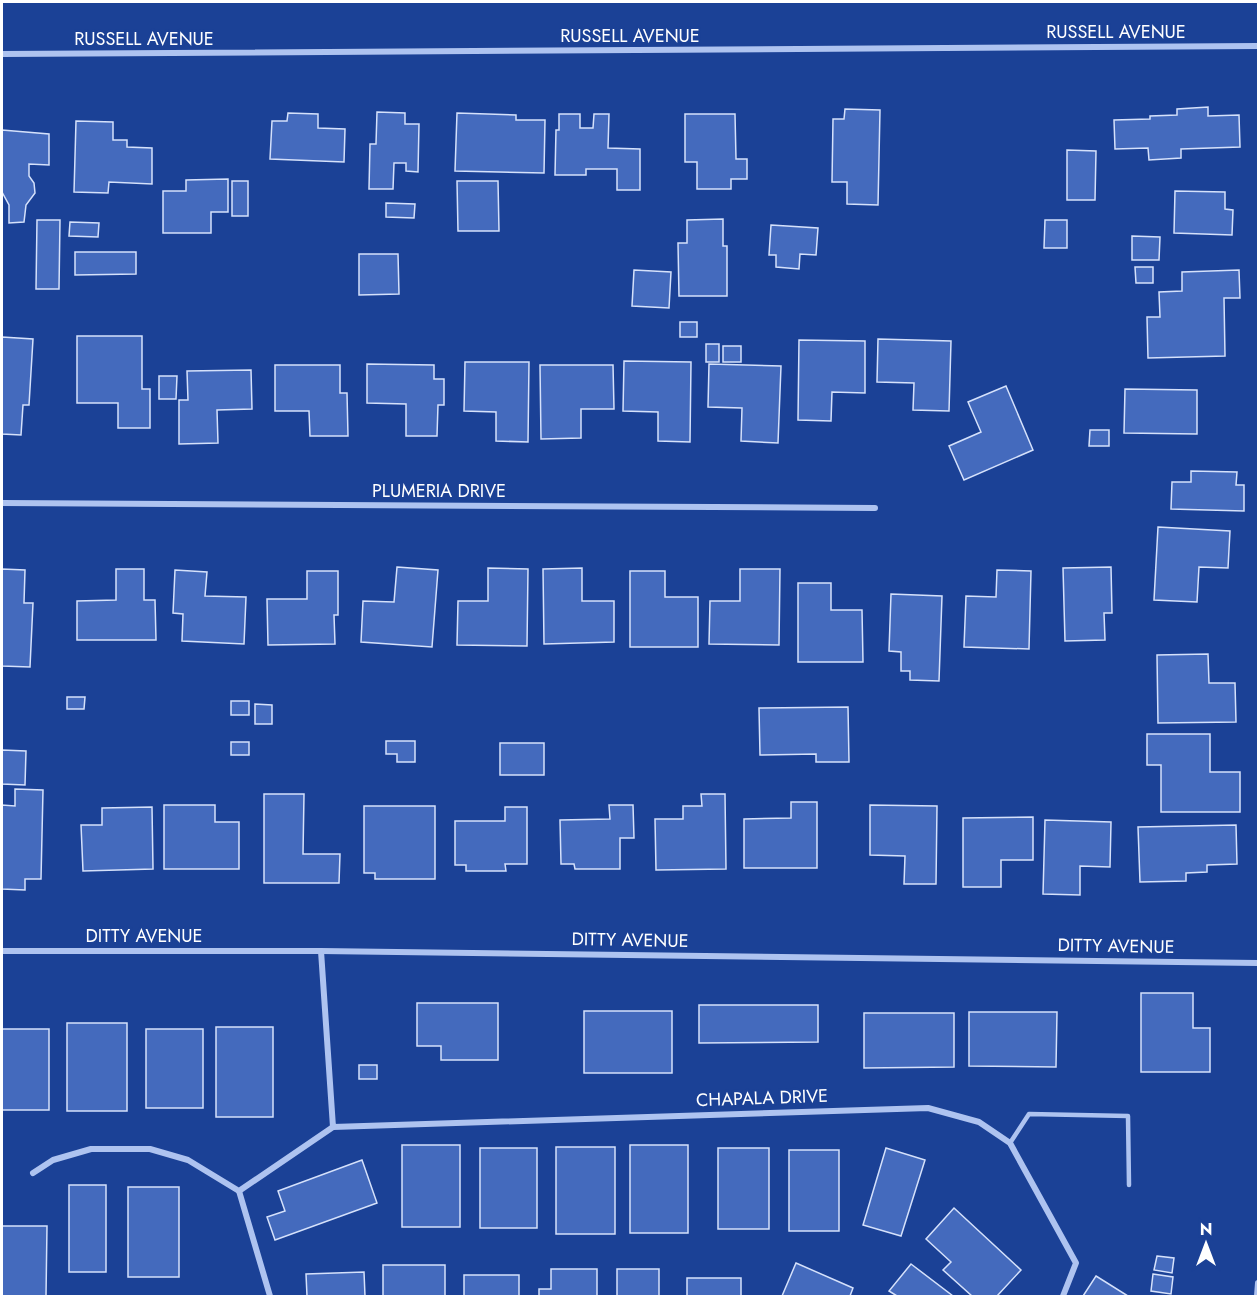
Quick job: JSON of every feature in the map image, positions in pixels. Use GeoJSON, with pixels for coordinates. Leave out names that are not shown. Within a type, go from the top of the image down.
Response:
{"type":"FeatureCollection","features":[{"type":"Feature","properties":{"kind":"street","name":"RUSSELL AVENUE"},"geometry":{"type":"LineString","coordinates":[[2,54],[1258,46]]}},
{"type":"Feature","properties":{"kind":"street","name":"PLUMERIA DRIVE"},"geometry":{"type":"LineString","coordinates":[[2,503],[875,508]]}},
{"type":"Feature","properties":{"kind":"street","name":"DITTY AVENUE"},"geometry":{"type":"LineString","coordinates":[[2,951],[321,951],[1258,963]]}},
{"type":"Feature","properties":{"kind":"street"},"geometry":{"type":"LineString","coordinates":[[239,1191],[333,1126],[321,951]]}},
{"type":"Feature","properties":{"kind":"street","name":"CHAPALA DRIVE"},"geometry":{"type":"LineString","coordinates":[[333,1126],[928,1108],[979,1122],[1010,1143],[1076,1263],[1063,1296]]}},
{"type":"Feature","properties":{"kind":"street"},"geometry":{"type":"LineString","coordinates":[[33,1173],[53,1160],[91,1149],[150,1149],[188,1160],[239,1191],[270,1296]]}},
{"type":"Feature","properties":{"kind":"street"},"geometry":{"type":"LineString","coordinates":[[1257,1296],[1258,1283]]}},
{"type":"Feature","properties":{"kind":"lane"},"geometry":{"type":"LineString","coordinates":[[1010,1143],[1029,1114],[1128,1116],[1129,1185]]}},
{"type":"Feature","properties":{"kind":"building"},"geometry":{"type":"Polygon","coordinates":[[[1208,107],[1208,116],[1239,115],[1240,147],[1181,149],[1181,158],[1149,160],[1148,148],[1115,149],[1114,120],[1150,119],[1150,116],[1177,115],[1177,109],[1208,107]]]}},
{"type":"Feature","properties":{"kind":"building"},"geometry":{"type":"Polygon","coordinates":[[[845,109],[880,110],[878,205],[847,204],[847,182],[832,182],[833,119],[844,119],[845,109]]]}},
{"type":"Feature","properties":{"kind":"building"},"geometry":{"type":"Polygon","coordinates":[[[377,112],[405,113],[405,124],[419,124],[418,172],[406,171],[406,163],[394,163],[393,189],[369,189],[370,144],[376,144],[377,112]]]}},
{"type":"Feature","properties":{"kind":"building"},"geometry":{"type":"Polygon","coordinates":[[[288,113],[318,114],[318,128],[345,129],[344,162],[270,159],[272,121],[287,121],[288,113]]]}},
{"type":"Feature","properties":{"kind":"building"},"geometry":{"type":"Polygon","coordinates":[[[457,113],[516,115],[516,120],[545,120],[544,173],[455,171],[457,113]]]}},
{"type":"Feature","properties":{"kind":"building"},"geometry":{"type":"Polygon","coordinates":[[[559,114],[580,114],[580,128],[593,128],[594,114],[609,114],[608,148],[640,149],[640,190],[617,190],[617,169],[586,169],[586,175],[555,175],[556,130],[559,130],[559,114]]]}},
{"type":"Feature","properties":{"kind":"building"},"geometry":{"type":"Polygon","coordinates":[[[685,114],[735,114],[736,159],[747,159],[747,179],[731,179],[731,189],[697,189],[697,162],[685,162],[685,114]]]}},
{"type":"Feature","properties":{"kind":"building"},"geometry":{"type":"Polygon","coordinates":[[[76,121],[113,122],[113,140],[127,140],[127,147],[152,148],[152,184],[109,182],[108,193],[74,192],[76,121]]]}},
{"type":"Feature","properties":{"kind":"building"},"geometry":{"type":"Polygon","coordinates":[[[2,130],[49,134],[49,165],[29,164],[29,176],[34,183],[35,193],[26,205],[24,222],[9,223],[9,205],[2,192],[2,130]]]}},
{"type":"Feature","properties":{"kind":"building"},"geometry":{"type":"Polygon","coordinates":[[[1067,150],[1096,151],[1095,200],[1067,200],[1067,150]]]}},
{"type":"Feature","properties":{"kind":"building"},"geometry":{"type":"Polygon","coordinates":[[[228,179],[228,212],[211,212],[211,233],[163,233],[163,191],[186,191],[186,180],[228,179]]]}},
{"type":"Feature","properties":{"kind":"building"},"geometry":{"type":"Polygon","coordinates":[[[232,181],[248,181],[248,216],[232,216],[232,181]]]}},
{"type":"Feature","properties":{"kind":"building"},"geometry":{"type":"Polygon","coordinates":[[[457,181],[498,181],[499,231],[458,231],[457,181]]]}},
{"type":"Feature","properties":{"kind":"building"},"geometry":{"type":"Polygon","coordinates":[[[1175,191],[1225,192],[1225,209],[1233,210],[1232,235],[1174,233],[1175,191]]]}},
{"type":"Feature","properties":{"kind":"building"},"geometry":{"type":"Polygon","coordinates":[[[386,203],[415,204],[414,218],[386,217],[386,203]]]}},
{"type":"Feature","properties":{"kind":"building"},"geometry":{"type":"Polygon","coordinates":[[[723,219],[723,246],[727,246],[727,296],[679,296],[678,243],[687,243],[687,220],[723,219]]]}},
{"type":"Feature","properties":{"kind":"building"},"geometry":{"type":"Polygon","coordinates":[[[37,220],[60,220],[59,289],[36,289],[37,220]]]}},
{"type":"Feature","properties":{"kind":"building"},"geometry":{"type":"Polygon","coordinates":[[[1045,220],[1067,220],[1067,248],[1044,248],[1045,220]]]}},
{"type":"Feature","properties":{"kind":"building"},"geometry":{"type":"Polygon","coordinates":[[[70,222],[99,223],[98,237],[69,236],[70,222]]]}},
{"type":"Feature","properties":{"kind":"building"},"geometry":{"type":"Polygon","coordinates":[[[771,225],[818,228],[816,255],[800,254],[799,269],[776,267],[776,255],[769,255],[771,225]]]}},
{"type":"Feature","properties":{"kind":"building"},"geometry":{"type":"Polygon","coordinates":[[[1132,236],[1160,237],[1159,260],[1132,260],[1132,236]]]}},
{"type":"Feature","properties":{"kind":"building"},"geometry":{"type":"Polygon","coordinates":[[[75,252],[136,252],[136,274],[75,275],[75,252]]]}},
{"type":"Feature","properties":{"kind":"building"},"geometry":{"type":"Polygon","coordinates":[[[359,254],[398,254],[399,294],[359,295],[359,254]]]}},
{"type":"Feature","properties":{"kind":"building"},"geometry":{"type":"Polygon","coordinates":[[[1135,267],[1153,267],[1153,283],[1136,283],[1135,267]]]}},
{"type":"Feature","properties":{"kind":"building"},"geometry":{"type":"Polygon","coordinates":[[[634,270],[671,272],[669,308],[632,306],[634,270]]]}},
{"type":"Feature","properties":{"kind":"building"},"geometry":{"type":"Polygon","coordinates":[[[1239,270],[1240,298],[1224,298],[1225,356],[1148,358],[1147,317],[1160,317],[1159,292],[1182,291],[1182,272],[1239,270]]]}},
{"type":"Feature","properties":{"kind":"building"},"geometry":{"type":"Polygon","coordinates":[[[680,322],[697,322],[697,337],[680,337],[680,322]]]}},
{"type":"Feature","properties":{"kind":"building"},"geometry":{"type":"Polygon","coordinates":[[[77,336],[142,336],[142,389],[150,389],[150,428],[118,428],[118,403],[77,403],[77,336]]]}},
{"type":"Feature","properties":{"kind":"building"},"geometry":{"type":"Polygon","coordinates":[[[2,337],[33,339],[29,405],[23,405],[21,435],[2,434],[2,337]]]}},
{"type":"Feature","properties":{"kind":"building"},"geometry":{"type":"Polygon","coordinates":[[[878,339],[951,341],[949,411],[913,410],[914,383],[877,382],[878,339]]]}},
{"type":"Feature","properties":{"kind":"building"},"geometry":{"type":"Polygon","coordinates":[[[799,340],[865,341],[865,393],[832,392],[831,421],[798,420],[799,340]]]}},
{"type":"Feature","properties":{"kind":"building"},"geometry":{"type":"Polygon","coordinates":[[[706,344],[719,344],[719,362],[706,362],[706,344]]]}},
{"type":"Feature","properties":{"kind":"building"},"geometry":{"type":"Polygon","coordinates":[[[723,346],[741,346],[741,362],[723,362],[723,346]]]}},
{"type":"Feature","properties":{"kind":"building"},"geometry":{"type":"Polygon","coordinates":[[[624,361],[691,362],[690,442],[658,441],[658,412],[623,411],[624,361]]]}},
{"type":"Feature","properties":{"kind":"building"},"geometry":{"type":"Polygon","coordinates":[[[465,362],[529,362],[528,442],[496,441],[496,412],[464,411],[465,362]]]}},
{"type":"Feature","properties":{"kind":"building"},"geometry":{"type":"Polygon","coordinates":[[[367,364],[434,365],[434,379],[444,379],[444,405],[438,405],[437,436],[406,436],[406,404],[367,403],[367,364]]]}},
{"type":"Feature","properties":{"kind":"building"},"geometry":{"type":"Polygon","coordinates":[[[709,364],[781,366],[778,443],[741,441],[742,408],[708,407],[709,364]]]}},
{"type":"Feature","properties":{"kind":"building"},"geometry":{"type":"Polygon","coordinates":[[[275,365],[340,365],[340,393],[347,393],[348,436],[310,436],[309,411],[275,411],[275,365]]]}},
{"type":"Feature","properties":{"kind":"building"},"geometry":{"type":"Polygon","coordinates":[[[540,365],[613,365],[614,409],[581,409],[581,438],[541,439],[540,365]]]}},
{"type":"Feature","properties":{"kind":"building"},"geometry":{"type":"Polygon","coordinates":[[[251,370],[252,409],[217,410],[218,443],[179,444],[179,400],[188,400],[187,371],[251,370]]]}},
{"type":"Feature","properties":{"kind":"building"},"geometry":{"type":"Polygon","coordinates":[[[159,376],[177,376],[176,399],[159,399],[159,376]]]}},
{"type":"Feature","properties":{"kind":"building"},"geometry":{"type":"Polygon","coordinates":[[[1006,386],[1033,450],[964,480],[949,446],[981,432],[968,402],[1006,386]]]}},
{"type":"Feature","properties":{"kind":"building"},"geometry":{"type":"Polygon","coordinates":[[[1125,389],[1197,390],[1197,434],[1124,433],[1125,389]]]}},
{"type":"Feature","properties":{"kind":"building"},"geometry":{"type":"Polygon","coordinates":[[[1090,430],[1109,430],[1109,446],[1089,446],[1090,430]]]}},
{"type":"Feature","properties":{"kind":"building"},"geometry":{"type":"Polygon","coordinates":[[[1191,471],[1237,472],[1236,485],[1244,485],[1244,511],[1171,509],[1172,482],[1191,482],[1191,471]]]}},
{"type":"Feature","properties":{"kind":"building"},"geometry":{"type":"Polygon","coordinates":[[[1158,527],[1230,531],[1228,568],[1199,567],[1197,602],[1154,600],[1158,527]]]}},
{"type":"Feature","properties":{"kind":"building"},"geometry":{"type":"Polygon","coordinates":[[[397,567],[438,570],[432,647],[361,642],[363,601],[394,602],[397,567]]]}},
{"type":"Feature","properties":{"kind":"building"},"geometry":{"type":"Polygon","coordinates":[[[1111,567],[1112,613],[1104,613],[1105,640],[1065,641],[1063,568],[1111,567]]]}},
{"type":"Feature","properties":{"kind":"building"},"geometry":{"type":"Polygon","coordinates":[[[488,568],[528,569],[527,646],[457,645],[458,601],[488,601],[488,568]]]}},
{"type":"Feature","properties":{"kind":"building"},"geometry":{"type":"Polygon","coordinates":[[[582,568],[582,601],[614,601],[614,642],[544,644],[543,569],[582,568]]]}},
{"type":"Feature","properties":{"kind":"building"},"geometry":{"type":"Polygon","coordinates":[[[2,569],[25,570],[24,603],[33,603],[30,667],[2,666],[2,569]]]}},
{"type":"Feature","properties":{"kind":"building"},"geometry":{"type":"Polygon","coordinates":[[[116,569],[144,569],[144,600],[155,600],[156,640],[77,640],[77,601],[116,600],[116,569]]]}},
{"type":"Feature","properties":{"kind":"building"},"geometry":{"type":"Polygon","coordinates":[[[740,569],[780,569],[779,645],[709,644],[710,601],[740,601],[740,569]]]}},
{"type":"Feature","properties":{"kind":"building"},"geometry":{"type":"Polygon","coordinates":[[[175,570],[207,572],[205,596],[246,597],[244,644],[182,641],[183,614],[173,613],[175,570]]]}},
{"type":"Feature","properties":{"kind":"building"},"geometry":{"type":"Polygon","coordinates":[[[997,570],[1031,571],[1029,649],[964,647],[966,596],[996,597],[997,570]]]}},
{"type":"Feature","properties":{"kind":"building"},"geometry":{"type":"Polygon","coordinates":[[[307,571],[338,571],[338,615],[334,615],[335,644],[268,645],[267,599],[307,599],[307,571]]]}},
{"type":"Feature","properties":{"kind":"building"},"geometry":{"type":"Polygon","coordinates":[[[630,571],[665,571],[665,597],[698,597],[698,647],[630,647],[630,571]]]}},
{"type":"Feature","properties":{"kind":"building"},"geometry":{"type":"Polygon","coordinates":[[[798,583],[831,583],[831,610],[862,610],[863,662],[798,662],[798,583]]]}},
{"type":"Feature","properties":{"kind":"building"},"geometry":{"type":"Polygon","coordinates":[[[891,594],[942,596],[939,681],[910,680],[910,671],[901,671],[901,652],[889,651],[891,594]]]}},
{"type":"Feature","properties":{"kind":"building"},"geometry":{"type":"Polygon","coordinates":[[[1208,654],[1209,683],[1235,683],[1236,722],[1158,723],[1157,655],[1208,654]]]}},
{"type":"Feature","properties":{"kind":"building"},"geometry":{"type":"Polygon","coordinates":[[[67,697],[85,697],[84,709],[67,709],[67,697]]]}},
{"type":"Feature","properties":{"kind":"building"},"geometry":{"type":"Polygon","coordinates":[[[231,701],[249,701],[249,715],[231,715],[231,701]]]}},
{"type":"Feature","properties":{"kind":"building"},"geometry":{"type":"Polygon","coordinates":[[[255,704],[272,705],[272,724],[255,724],[255,704]]]}},
{"type":"Feature","properties":{"kind":"building"},"geometry":{"type":"Polygon","coordinates":[[[848,707],[849,762],[816,762],[816,754],[760,755],[759,708],[848,707]]]}},
{"type":"Feature","properties":{"kind":"building"},"geometry":{"type":"Polygon","coordinates":[[[1147,734],[1210,734],[1210,772],[1240,772],[1240,812],[1161,812],[1161,765],[1147,765],[1147,734]]]}},
{"type":"Feature","properties":{"kind":"building"},"geometry":{"type":"Polygon","coordinates":[[[386,741],[415,741],[415,762],[397,762],[397,754],[386,754],[386,741]]]}},
{"type":"Feature","properties":{"kind":"building"},"geometry":{"type":"Polygon","coordinates":[[[231,742],[249,742],[249,755],[231,755],[231,742]]]}},
{"type":"Feature","properties":{"kind":"building"},"geometry":{"type":"Polygon","coordinates":[[[500,743],[544,743],[544,775],[500,775],[500,743]]]}},
{"type":"Feature","properties":{"kind":"building"},"geometry":{"type":"Polygon","coordinates":[[[2,750],[26,751],[25,785],[2,784],[2,750]]]}},
{"type":"Feature","properties":{"kind":"building"},"geometry":{"type":"Polygon","coordinates":[[[15,789],[43,790],[41,879],[25,879],[25,890],[2,889],[2,805],[15,806],[15,789]]]}},
{"type":"Feature","properties":{"kind":"building"},"geometry":{"type":"Polygon","coordinates":[[[264,794],[304,794],[303,854],[340,854],[339,883],[264,883],[264,794]]]}},
{"type":"Feature","properties":{"kind":"building"},"geometry":{"type":"Polygon","coordinates":[[[701,794],[725,794],[726,869],[656,870],[655,819],[683,819],[683,806],[702,806],[701,794]]]}},
{"type":"Feature","properties":{"kind":"building"},"geometry":{"type":"Polygon","coordinates":[[[791,802],[817,802],[817,868],[744,868],[744,819],[791,818],[791,802]]]}},
{"type":"Feature","properties":{"kind":"building"},"geometry":{"type":"Polygon","coordinates":[[[164,805],[215,805],[215,822],[239,822],[239,869],[164,869],[164,805]]]}},
{"type":"Feature","properties":{"kind":"building"},"geometry":{"type":"Polygon","coordinates":[[[609,805],[633,805],[634,838],[620,838],[620,869],[575,869],[574,864],[561,864],[560,820],[610,819],[609,805]]]}},
{"type":"Feature","properties":{"kind":"building"},"geometry":{"type":"Polygon","coordinates":[[[870,805],[937,806],[936,884],[904,884],[905,856],[870,855],[870,805]]]}},
{"type":"Feature","properties":{"kind":"building"},"geometry":{"type":"Polygon","coordinates":[[[364,806],[435,806],[435,879],[375,879],[375,873],[364,873],[364,806]]]}},
{"type":"Feature","properties":{"kind":"building"},"geometry":{"type":"Polygon","coordinates":[[[152,807],[153,869],[83,871],[81,825],[102,825],[102,808],[152,807]]]}},
{"type":"Feature","properties":{"kind":"building"},"geometry":{"type":"Polygon","coordinates":[[[505,807],[527,807],[527,864],[505,864],[506,871],[466,871],[466,865],[455,865],[455,821],[505,821],[505,807]]]}},
{"type":"Feature","properties":{"kind":"building"},"geometry":{"type":"Polygon","coordinates":[[[1033,817],[1033,860],[1001,860],[1001,887],[963,887],[963,818],[1033,817]]]}},
{"type":"Feature","properties":{"kind":"building"},"geometry":{"type":"Polygon","coordinates":[[[1045,820],[1111,822],[1110,867],[1080,866],[1080,895],[1043,894],[1045,820]]]}},
{"type":"Feature","properties":{"kind":"building"},"geometry":{"type":"Polygon","coordinates":[[[1236,825],[1237,864],[1207,865],[1207,872],[1186,873],[1186,881],[1140,882],[1138,827],[1236,825]]]}},
{"type":"Feature","properties":{"kind":"building"},"geometry":{"type":"Polygon","coordinates":[[[1141,993],[1193,993],[1193,1028],[1210,1028],[1210,1072],[1141,1072],[1141,993]]]}},
{"type":"Feature","properties":{"kind":"building"},"geometry":{"type":"Polygon","coordinates":[[[417,1003],[498,1003],[498,1060],[441,1060],[441,1046],[417,1046],[417,1003]]]}},
{"type":"Feature","properties":{"kind":"building"},"geometry":{"type":"Polygon","coordinates":[[[699,1005],[818,1005],[818,1042],[699,1043],[699,1005]]]}},
{"type":"Feature","properties":{"kind":"building"},"geometry":{"type":"Polygon","coordinates":[[[584,1011],[672,1011],[672,1073],[584,1073],[584,1011]]]}},
{"type":"Feature","properties":{"kind":"building"},"geometry":{"type":"Polygon","coordinates":[[[969,1012],[1057,1012],[1056,1067],[969,1066],[969,1012]]]}},
{"type":"Feature","properties":{"kind":"building"},"geometry":{"type":"Polygon","coordinates":[[[864,1013],[954,1013],[954,1067],[864,1068],[864,1013]]]}},
{"type":"Feature","properties":{"kind":"building"},"geometry":{"type":"Polygon","coordinates":[[[67,1023],[127,1023],[127,1111],[67,1111],[67,1023]]]}},
{"type":"Feature","properties":{"kind":"building"},"geometry":{"type":"Polygon","coordinates":[[[216,1027],[273,1027],[273,1117],[216,1117],[216,1027]]]}},
{"type":"Feature","properties":{"kind":"building"},"geometry":{"type":"Polygon","coordinates":[[[2,1029],[49,1029],[49,1110],[2,1110],[2,1029]]]}},
{"type":"Feature","properties":{"kind":"building"},"geometry":{"type":"Polygon","coordinates":[[[146,1029],[203,1029],[203,1108],[146,1108],[146,1029]]]}},
{"type":"Feature","properties":{"kind":"building"},"geometry":{"type":"Polygon","coordinates":[[[359,1065],[377,1065],[377,1079],[359,1079],[359,1065]]]}},
{"type":"Feature","properties":{"kind":"building"},"geometry":{"type":"Polygon","coordinates":[[[402,1145],[460,1145],[460,1227],[402,1227],[402,1145]]]}},
{"type":"Feature","properties":{"kind":"building"},"geometry":{"type":"Polygon","coordinates":[[[630,1145],[688,1145],[688,1233],[630,1233],[630,1145]]]}},
{"type":"Feature","properties":{"kind":"building"},"geometry":{"type":"Polygon","coordinates":[[[556,1147],[615,1147],[615,1234],[556,1234],[556,1147]]]}},
{"type":"Feature","properties":{"kind":"building"},"geometry":{"type":"Polygon","coordinates":[[[480,1148],[537,1148],[537,1228],[480,1228],[480,1148]]]}},
{"type":"Feature","properties":{"kind":"building"},"geometry":{"type":"Polygon","coordinates":[[[718,1148],[769,1148],[769,1229],[718,1229],[718,1148]]]}},
{"type":"Feature","properties":{"kind":"building"},"geometry":{"type":"Polygon","coordinates":[[[886,1148],[925,1160],[901,1236],[863,1225],[886,1148]]]}},
{"type":"Feature","properties":{"kind":"building"},"geometry":{"type":"Polygon","coordinates":[[[789,1150],[839,1150],[839,1231],[789,1231],[789,1150]]]}},
{"type":"Feature","properties":{"kind":"building"},"geometry":{"type":"Polygon","coordinates":[[[362,1160],[377,1203],[275,1240],[267,1217],[285,1211],[278,1191],[362,1160]]]}},
{"type":"Feature","properties":{"kind":"building"},"geometry":{"type":"Polygon","coordinates":[[[69,1185],[106,1185],[106,1272],[69,1272],[69,1185]]]}},
{"type":"Feature","properties":{"kind":"building"},"geometry":{"type":"Polygon","coordinates":[[[128,1187],[179,1187],[179,1277],[128,1277],[128,1187]]]}},
{"type":"Feature","properties":{"kind":"building"},"geometry":{"type":"Polygon","coordinates":[[[954,1208],[1021,1270],[997,1296],[972,1296],[943,1270],[951,1262],[926,1239],[954,1208]]]}},
{"type":"Feature","properties":{"kind":"building"},"geometry":{"type":"Polygon","coordinates":[[[2,1226],[47,1226],[46,1296],[2,1296],[2,1226]]]}},
{"type":"Feature","properties":{"kind":"building"},"geometry":{"type":"Polygon","coordinates":[[[1157,1256],[1174,1258],[1172,1273],[1154,1270],[1157,1256]]]}},
{"type":"Feature","properties":{"kind":"building"},"geometry":{"type":"Polygon","coordinates":[[[796,1263],[853,1288],[850,1296],[782,1296],[796,1263]]]}},
{"type":"Feature","properties":{"kind":"building"},"geometry":{"type":"Polygon","coordinates":[[[911,1264],[953,1296],[897,1296],[889,1291],[911,1264]]]}},
{"type":"Feature","properties":{"kind":"building"},"geometry":{"type":"Polygon","coordinates":[[[383,1265],[445,1265],[445,1296],[383,1296],[383,1265]]]}},
{"type":"Feature","properties":{"kind":"building"},"geometry":{"type":"Polygon","coordinates":[[[551,1269],[597,1269],[597,1296],[539,1296],[539,1289],[551,1289],[551,1269]]]}},
{"type":"Feature","properties":{"kind":"building"},"geometry":{"type":"Polygon","coordinates":[[[617,1269],[659,1269],[659,1296],[617,1296],[617,1269]]]}},
{"type":"Feature","properties":{"kind":"building"},"geometry":{"type":"Polygon","coordinates":[[[364,1272],[365,1296],[307,1296],[306,1274],[364,1272]]]}},
{"type":"Feature","properties":{"kind":"building"},"geometry":{"type":"Polygon","coordinates":[[[1153,1274],[1173,1277],[1171,1294],[1151,1291],[1153,1274]]]}},
{"type":"Feature","properties":{"kind":"building"},"geometry":{"type":"Polygon","coordinates":[[[464,1275],[519,1275],[519,1296],[464,1296],[464,1275]]]}},
{"type":"Feature","properties":{"kind":"building"},"geometry":{"type":"Polygon","coordinates":[[[1096,1276],[1128,1296],[1083,1296],[1096,1276]]]}},
{"type":"Feature","properties":{"kind":"building"},"geometry":{"type":"Polygon","coordinates":[[[687,1278],[741,1278],[741,1296],[687,1296],[687,1278]]]}}]}
